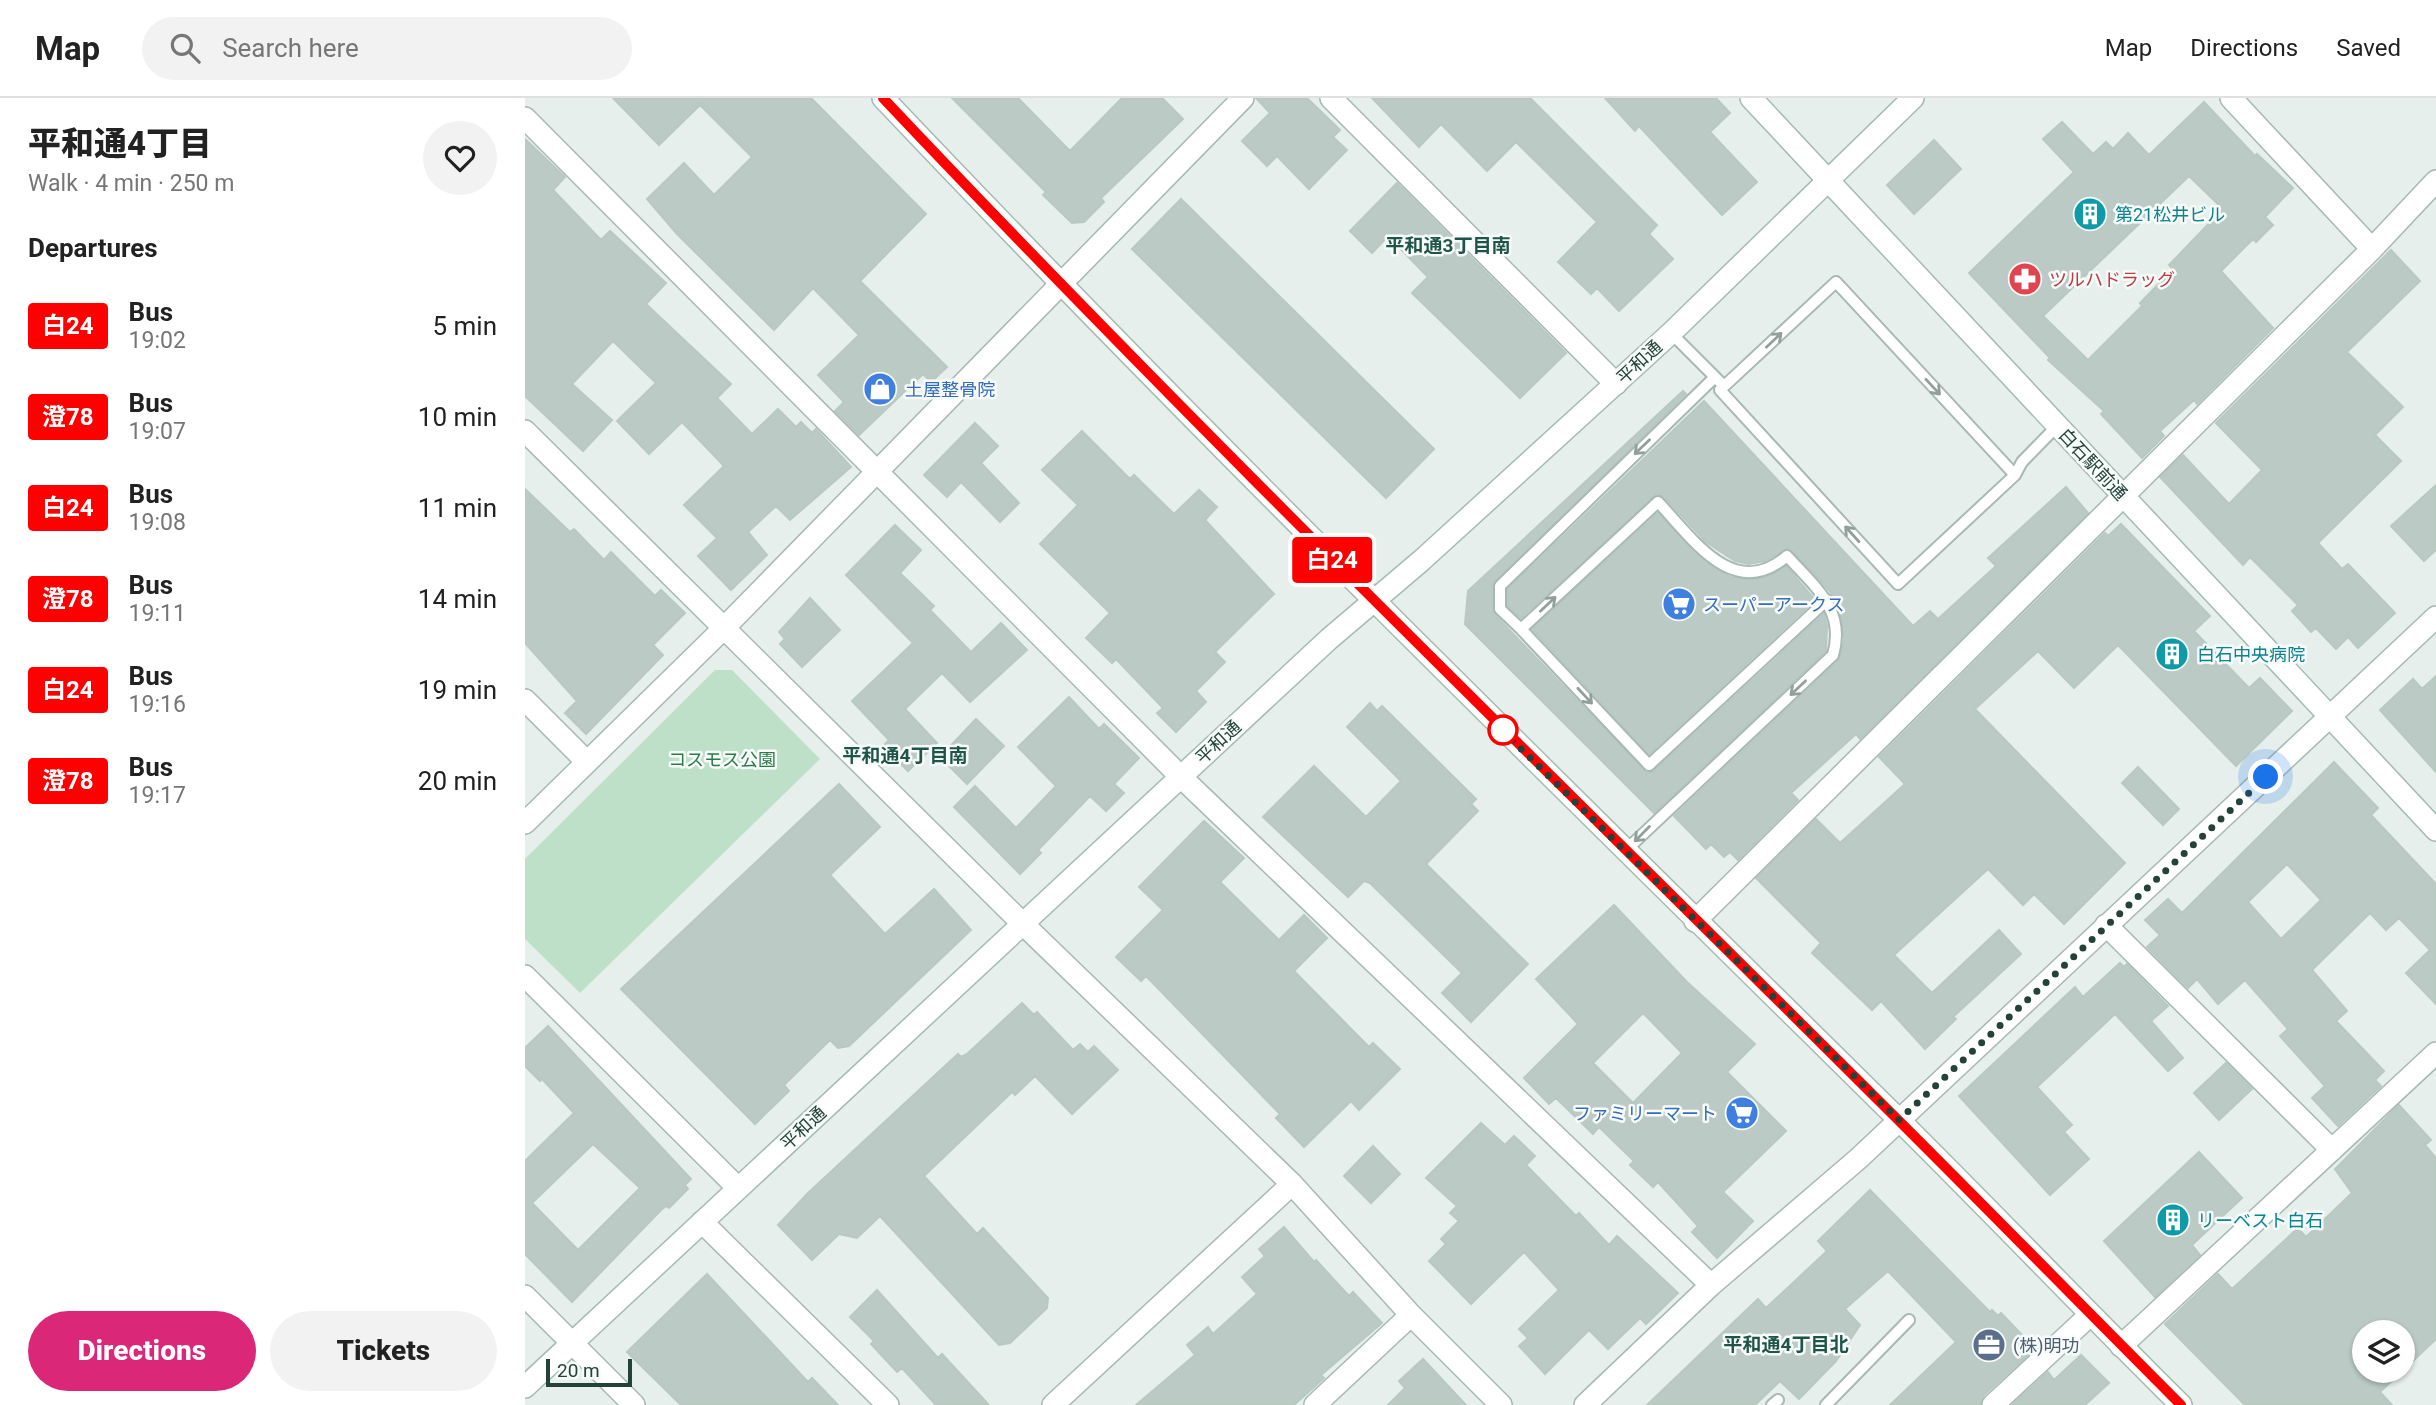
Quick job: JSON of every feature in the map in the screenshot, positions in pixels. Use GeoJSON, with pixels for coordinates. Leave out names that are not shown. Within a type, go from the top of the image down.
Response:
{"type":"FeatureCollection","features":[{"type":"Feature","properties":{"kind":"street"},"geometry":{"type":"LineString","coordinates":[[883,98],[1062,287],[1372,601],[1899,1120],[2181,1405]]}},
{"type":"Feature","properties":{"kind":"street"},"geometry":{"type":"LineString","coordinates":[[525,823],[723,629],[877,469],[1062,287],[1243,98]]}},
{"type":"Feature","properties":{"kind":"street"},"geometry":{"type":"LineString","coordinates":[[1331,98],[1616,384]]}},
{"type":"Feature","properties":{"kind":"street","name":"白石駅前通"},"geometry":{"type":"LineString","coordinates":[[1751,98],[2436,830]]}},
{"type":"Feature","properties":{"kind":"street","name":"平和通"},"geometry":{"type":"LineString","coordinates":[[525,1387],[1372,601],[1422,560],[1616,384],[1913,98]]}},
{"type":"Feature","properties":{"kind":"street"},"geometry":{"type":"LineString","coordinates":[[2231,98],[2372,249]]}},
{"type":"Feature","properties":{"kind":"street"},"geometry":{"type":"LineString","coordinates":[[525,118],[1181,777],[1711,1285]]}},
{"type":"Feature","properties":{"kind":"street"},"geometry":{"type":"LineString","coordinates":[[1695,921],[2122,494],[2372,249],[2436,181]]}},
{"type":"Feature","properties":{"kind":"street"},"geometry":{"type":"LineString","coordinates":[[525,431],[1023,924],[1292,1184],[1411,1315],[1501,1405]]}},
{"type":"Feature","properties":{"kind":"street"},"geometry":{"type":"LineString","coordinates":[[1585,1405],[1711,1285],[1899,1120],[2436,617]]}},
{"type":"Feature","properties":{"kind":"street"},"geometry":{"type":"LineString","coordinates":[[525,700],[586,761]]}},
{"type":"Feature","properties":{"kind":"street"},"geometry":{"type":"LineString","coordinates":[[2106,925],[2332,1150]]}},
{"type":"Feature","properties":{"kind":"street"},"geometry":{"type":"LineString","coordinates":[[525,976],[738,1188]]}},
{"type":"Feature","properties":{"kind":"street"},"geometry":{"type":"LineString","coordinates":[[2121,1346],[2436,1053]]}},
{"type":"Feature","properties":{"kind":"street"},"geometry":{"type":"LineString","coordinates":[[1053,1405],[1292,1184]]}},
{"type":"Feature","properties":{"kind":"street"},"geometry":{"type":"LineString","coordinates":[[702,1222],[888,1405]]}},
{"type":"Feature","properties":{"kind":"street"},"geometry":{"type":"LineString","coordinates":[[525,1296],[634,1405]]}},
{"type":"Feature","properties":{"kind":"street"},"geometry":{"type":"LineString","coordinates":[[1315,1405],[1411,1315]]}},
{"type":"Feature","properties":{"kind":"street"},"geometry":{"type":"LineString","coordinates":[[1993,1405],[2090,1315]]}},
{"type":"Feature","properties":{"kind":"lane"},"geometry":{"type":"LineString","coordinates":[[2015,475],[1836,282],[1720,390],[1898,584],[2015,475],[2022,462],[2057,426]]}},
{"type":"Feature","properties":{"kind":"lane"},"geometry":{"type":"LineString","coordinates":[[1671,332],[1724,386]]}},
{"type":"Feature","properties":{"kind":"lane"},"geometry":{"type":"LineString","coordinates":[[1715,377],[1500,586],[1500,609],[1649,765],[1827,600]]}},
{"type":"Feature","properties":{"kind":"lane"},"geometry":{"type":"LineString","coordinates":[[1521,629],[1658,502],[1717,562],[1730,569],[1753,573],[1776,565],[1787,556],[1827,600],[1839,635],[1833,655],[1625,851]]}},
{"type":"Feature","properties":{"kind":"lane"},"geometry":{"type":"LineString","coordinates":[[1826,1405],[1909,1320]]}},
{"type":"Feature","properties":{"kind":"green space","name":"コスモス公園"},"geometry":{"type":"Polygon","coordinates":[[[715,670],[732,670],[820,759],[580,993],[525,939],[525,859],[715,670]]]}},
{"type":"Feature","properties":{"kind":"building"},"geometry":{"type":"Polygon","coordinates":[[[613,98],[811,98],[926,214],[860,281],[947,367],[931,382],[923,374],[859,435],[835,411],[844,402],[818,375],[859,335],[813,288],[774,330],[677,234],[647,199],[684,163],[714,195],[752,157],[700,105],[659,145],[613,98]]]}},
{"type":"Feature","properties":{"kind":"building"},"geometry":{"type":"Polygon","coordinates":[[[952,98],[1018,98],[1070,151],[1122,98],[1162,98],[1183,119],[1101,198],[1104,202],[1084,222],[1072,223],[1043,195],[1046,192],[952,98]]]}},
{"type":"Feature","properties":{"kind":"building"},"geometry":{"type":"Polygon","coordinates":[[[1256,98],[1307,98],[1340,130],[1333,137],[1347,150],[1309,189],[1277,156],[1267,166],[1242,141],[1270,113],[1256,98]]]}},
{"type":"Feature","properties":{"kind":"building"},"geometry":{"type":"Polygon","coordinates":[[[1372,98],[1530,98],[1657,225],[1649,234],[1673,259],[1619,311],[1597,288],[1591,294],[1558,262],[1597,222],[1516,142],[1487,171],[1441,124],[1419,147],[1372,98]]]}},
{"type":"Feature","properties":{"kind":"building"},"geometry":{"type":"Polygon","coordinates":[[[1605,98],[1716,98],[1730,113],[1710,132],[1757,182],[1722,215],[1639,126],[1635,131],[1605,98]]]}},
{"type":"Feature","properties":{"kind":"building"},"geometry":{"type":"Polygon","coordinates":[[[2204,102],[2255,156],[2257,154],[2293,188],[2265,217],[2273,225],[2256,242],[2253,239],[2221,271],[2273,328],[2197,404],[2194,400],[2160,431],[2164,436],[2142,458],[2101,414],[2104,411],[2048,360],[2050,358],[1969,273],[2074,172],[2043,139],[2062,122],[2093,154],[2106,142],[2113,149],[2128,133],[2149,155],[2204,102]],[[2189,176],[2043,316],[2088,360],[2142,306],[2140,303],[2173,269],[2169,265],[2223,209],[2189,176]]]}},
{"type":"Feature","properties":{"kind":"building"},"geometry":{"type":"Polygon","coordinates":[[[525,139],[565,177],[553,190],[601,240],[610,231],[666,283],[646,304],[731,384],[717,398],[752,434],[778,409],[796,427],[801,422],[812,433],[816,429],[851,467],[790,520],[776,506],[748,532],[767,555],[731,590],[698,556],[717,538],[684,505],[724,466],[682,422],[649,454],[617,421],[656,383],[613,341],[572,384],[612,420],[583,451],[525,396],[525,139]]]}},
{"type":"Feature","properties":{"kind":"building"},"geometry":{"type":"Polygon","coordinates":[[[1934,140],[1961,169],[1914,214],[1887,185],[1934,140]]]}},
{"type":"Feature","properties":{"kind":"building"},"geometry":{"type":"Polygon","coordinates":[[[1397,183],[1566,353],[1520,398],[1412,293],[1428,277],[1388,236],[1372,253],[1350,231],[1397,183]]]}},
{"type":"Feature","properties":{"kind":"building"},"geometry":{"type":"Polygon","coordinates":[[[1181,199],[1434,449],[1386,498],[1132,249],[1181,199]]]}},
{"type":"Feature","properties":{"kind":"building"},"geometry":{"type":"Polygon","coordinates":[[[2391,250],[2420,281],[2347,352],[2403,407],[2375,435],[2401,461],[2318,543],[2342,569],[2348,564],[2395,613],[2358,648],[2348,637],[2336,649],[2316,628],[2311,632],[2292,611],[2298,605],[2250,557],[2243,565],[2160,477],[2183,455],[2229,504],[2262,470],[2216,423],[2391,250]]]}},
{"type":"Feature","properties":{"kind":"building"},"geometry":{"type":"Polygon","coordinates":[[[1683,391],[1686,394],[1492,586],[1494,614],[1647,773],[1654,771],[1824,614],[1827,626],[1826,651],[1654,813],[1465,624],[1468,591],[1683,391]]]}},
{"type":"Feature","properties":{"kind":"building"},"geometry":{"type":"Polygon","coordinates":[[[1704,401],[1913,626],[1930,611],[1938,619],[1996,566],[1988,558],[2066,487],[2088,513],[1860,739],[1856,734],[1791,793],[1798,800],[1738,860],[1730,852],[1724,857],[1711,844],[1706,849],[1674,816],[1839,660],[1844,639],[1839,610],[1833,595],[1814,573],[1789,548],[1765,561],[1749,564],[1735,561],[1706,542],[1664,497],[1657,494],[1521,618],[1508,606],[1508,589],[1704,401]]]}},
{"type":"Feature","properties":{"kind":"building"},"geometry":{"type":"Polygon","coordinates":[[[975,423],[998,446],[981,463],[1019,503],[1000,522],[961,482],[947,497],[924,475],[975,423]]]}},
{"type":"Feature","properties":{"kind":"building"},"geometry":{"type":"Polygon","coordinates":[[[1082,431],[1130,479],[1134,475],[1174,514],[1199,490],[1217,507],[1205,520],[1274,594],[1215,652],[1225,662],[1196,691],[1206,702],[1176,732],[1157,713],[1163,708],[1116,659],[1112,663],[1086,638],[1110,613],[1040,544],[1078,505],[1042,470],[1082,431]]]}},
{"type":"Feature","properties":{"kind":"building"},"geometry":{"type":"Polygon","coordinates":[[[2436,485],[2436,550],[2424,561],[2391,526],[2436,485]]]}},
{"type":"Feature","properties":{"kind":"building"},"geometry":{"type":"Polygon","coordinates":[[[525,489],[570,532],[574,529],[604,560],[611,552],[655,596],[661,590],[685,613],[653,645],[663,655],[586,734],[565,713],[577,701],[525,643],[525,489]]]}},
{"type":"Feature","properties":{"kind":"building"},"geometry":{"type":"Polygon","coordinates":[[[1658,513],[1712,567],[1730,577],[1750,580],[1770,576],[1786,566],[1815,600],[1649,754],[1532,629],[1658,513]]]}},
{"type":"Feature","properties":{"kind":"building"},"geometry":{"type":"Polygon","coordinates":[[[2121,524],[2210,616],[2194,631],[2249,688],[2260,678],[2292,711],[2236,766],[2118,645],[2074,688],[2038,651],[1975,709],[2125,863],[2064,924],[2034,894],[2023,905],[1988,869],[1894,955],[1932,993],[1999,930],[2021,954],[1953,1017],[1956,1019],[1925,1049],[1881,1001],[1872,1010],[1812,953],[1821,943],[1756,878],[1816,819],[1840,843],[1905,784],[1879,757],[2105,533],[2108,536],[2121,524]]]}},
{"type":"Feature","properties":{"kind":"building"},"geometry":{"type":"Polygon","coordinates":[[[895,525],[921,550],[900,573],[934,606],[930,610],[971,652],[1001,623],[1027,650],[970,702],[942,673],[905,709],[937,743],[908,771],[883,746],[889,740],[852,701],[913,643],[846,575],[895,525]]]}},
{"type":"Feature","properties":{"kind":"building"},"geometry":{"type":"Polygon","coordinates":[[[810,598],[840,630],[802,667],[780,644],[785,639],[779,632],[810,598]]]}},
{"type":"Feature","properties":{"kind":"building"},"geometry":{"type":"Polygon","coordinates":[[[2436,676],[2436,772],[2380,710],[2413,679],[2422,689],[2436,676]]]}},
{"type":"Feature","properties":{"kind":"building"},"geometry":{"type":"Polygon","coordinates":[[[1069,697],[1099,729],[1104,724],[1139,758],[1114,784],[1124,793],[1106,811],[1090,796],[1038,850],[1041,853],[1020,874],[954,807],[975,786],[1016,828],[1056,786],[1018,747],[1069,697]]]}},
{"type":"Feature","properties":{"kind":"building"},"geometry":{"type":"Polygon","coordinates":[[[1370,703],[1377,711],[1382,706],[1476,799],[1471,804],[1478,811],[1426,864],[1528,964],[1471,1022],[1442,993],[1462,973],[1370,883],[1364,881],[1348,897],[1263,817],[1314,766],[1366,817],[1401,781],[1347,727],[1370,703]]]}},
{"type":"Feature","properties":{"kind":"building"},"geometry":{"type":"Polygon","coordinates":[[[976,719],[1004,746],[967,784],[940,757],[976,719]]]}},
{"type":"Feature","properties":{"kind":"building"},"geometry":{"type":"Polygon","coordinates":[[[2334,762],[2378,808],[2371,815],[2436,884],[2436,1004],[2406,973],[2430,950],[2399,918],[2386,930],[2370,913],[2312,970],[2347,1011],[2336,1021],[2384,1071],[2375,1080],[2381,1086],[2338,1126],[2312,1098],[2325,1086],[2280,1036],[2288,1029],[2245,980],[2218,1004],[2197,979],[2188,988],[2147,947],[2160,935],[2145,920],[2168,899],[2182,913],[2334,762]],[[2287,864],[2248,902],[2281,939],[2321,900],[2287,864]]]}},
{"type":"Feature","properties":{"kind":"building"},"geometry":{"type":"Polygon","coordinates":[[[2138,767],[2179,809],[2163,825],[2122,783],[2138,767]]]}},
{"type":"Feature","properties":{"kind":"building"},"geometry":{"type":"Polygon","coordinates":[[[839,784],[880,827],[830,875],[885,934],[934,889],[971,930],[849,1046],[838,1048],[830,1040],[784,1085],[789,1091],[755,1124],[621,989],[839,784]]]}},
{"type":"Feature","properties":{"kind":"building"},"geometry":{"type":"Polygon","coordinates":[[[1204,821],[1244,858],[1220,882],[1279,940],[1304,915],[1327,938],[1294,971],[1369,1047],[1373,1043],[1400,1069],[1359,1110],[1351,1101],[1304,1147],[1276,1118],[1280,1114],[1146,976],[1141,981],[1116,957],[1163,910],[1139,887],[1204,821]]]}},
{"type":"Feature","properties":{"kind":"building"},"geometry":{"type":"Polygon","coordinates":[[[1614,905],[1687,982],[1755,1044],[1727,1072],[1786,1131],[1723,1192],[1753,1221],[1717,1258],[1692,1232],[1698,1226],[1658,1182],[1653,1187],[1630,1165],[1634,1161],[1599,1127],[1593,1134],[1556,1098],[1549,1104],[1524,1078],[1578,1024],[1536,979],[1614,905]],[[1643,1013],[1593,1063],[1633,1103],[1682,1053],[1643,1013]]]}},
{"type":"Feature","properties":{"kind":"building"},"geometry":{"type":"Polygon","coordinates":[[[2120,963],[2124,967],[2127,964],[2168,1006],[2151,1021],[2183,1058],[2168,1071],[2115,1014],[2037,1087],[2072,1125],[2064,1132],[2089,1159],[2050,1195],[1959,1096],[2075,987],[2083,997],[2120,963]]]}},
{"type":"Feature","properties":{"kind":"building"},"geometry":{"type":"Polygon","coordinates":[[[1022,1003],[1034,1015],[1037,1012],[1073,1050],[1080,1044],[1088,1052],[1094,1046],[1118,1070],[1072,1114],[1035,1076],[1015,1095],[1012,1092],[924,1176],[977,1234],[983,1228],[1048,1298],[1047,1308],[1010,1343],[999,1345],[880,1216],[857,1238],[839,1234],[812,1260],[778,1225],[808,1193],[958,1054],[961,1057],[967,1054],[1022,1003]]]}},
{"type":"Feature","properties":{"kind":"building"},"geometry":{"type":"Polygon","coordinates":[[[548,1026],[691,1179],[685,1185],[688,1189],[669,1208],[666,1206],[661,1210],[572,1302],[525,1254],[525,1161],[574,1113],[542,1079],[540,1081],[525,1066],[525,1048],[548,1026]],[[593,1144],[532,1203],[578,1250],[640,1188],[593,1144]]]}},
{"type":"Feature","properties":{"kind":"building"},"geometry":{"type":"Polygon","coordinates":[[[2226,1063],[2252,1089],[2219,1120],[2194,1093],[2226,1063]]]}},
{"type":"Feature","properties":{"kind":"building"},"geometry":{"type":"Polygon","coordinates":[[[2399,1105],[2431,1140],[2425,1145],[2436,1158],[2436,1339],[2415,1359],[2415,1320],[2352,1320],[2352,1383],[2390,1383],[2380,1392],[2392,1405],[2245,1405],[2165,1324],[2218,1274],[2232,1289],[2298,1228],[2306,1237],[2352,1193],[2335,1169],[2399,1105]]]}},
{"type":"Feature","properties":{"kind":"building"},"geometry":{"type":"Polygon","coordinates":[[[1481,1123],[1505,1145],[1514,1136],[1535,1156],[1526,1165],[1576,1216],[1579,1213],[1609,1245],[1617,1236],[1678,1293],[1646,1324],[1640,1318],[1608,1349],[1589,1330],[1545,1374],[1519,1346],[1528,1338],[1519,1329],[1559,1290],[1524,1252],[1471,1304],[1429,1261],[1446,1244],[1441,1239],[1459,1221],[1450,1213],[1457,1206],[1426,1178],[1481,1123]]]}},
{"type":"Feature","properties":{"kind":"building"},"geometry":{"type":"Polygon","coordinates":[[[1373,1146],[1400,1174],[1371,1203],[1344,1176],[1373,1146]]]}},
{"type":"Feature","properties":{"kind":"building","name":"リーベスト白石"},"geometry":{"type":"Polygon","coordinates":[[[2199,1152],[2242,1198],[2192,1245],[2200,1255],[2155,1297],[2104,1241],[2199,1152]]]}},
{"type":"Feature","properties":{"kind":"building"},"geometry":{"type":"Polygon","coordinates":[[[1870,1190],[1990,1312],[1992,1310],[1998,1316],[2001,1313],[2023,1336],[2018,1341],[2030,1353],[1984,1395],[1980,1405],[1890,1405],[1956,1342],[1888,1271],[1845,1309],[1860,1325],[1836,1361],[1799,1399],[1780,1381],[1755,1405],[1647,1405],[1758,1299],[1766,1308],[1827,1251],[1818,1241],[1870,1190]]]}},
{"type":"Feature","properties":{"kind":"building"},"geometry":{"type":"Polygon","coordinates":[[[1284,1227],[1314,1262],[1316,1260],[1349,1296],[1353,1292],[1382,1323],[1321,1375],[1324,1378],[1294,1405],[1136,1405],[1195,1355],[1187,1345],[1208,1327],[1213,1334],[1257,1294],[1242,1277],[1265,1256],[1259,1249],[1284,1227]]]}},
{"type":"Feature","properties":{"kind":"building"},"geometry":{"type":"Polygon","coordinates":[[[707,1274],[808,1382],[812,1378],[838,1405],[681,1405],[627,1352],[707,1274]]]}},
{"type":"Feature","properties":{"kind":"building"},"geometry":{"type":"Polygon","coordinates":[[[877,1290],[938,1358],[942,1354],[989,1405],[936,1405],[902,1368],[897,1372],[871,1344],[874,1341],[850,1317],[877,1290]]]}},
{"type":"Feature","properties":{"kind":"building"},"geometry":{"type":"Polygon","coordinates":[[[2081,1355],[2109,1383],[2085,1405],[2012,1405],[2048,1372],[2054,1380],[2081,1355]]]}},
{"type":"Feature","properties":{"kind":"building"},"geometry":{"type":"Polygon","coordinates":[[[1423,1359],[1466,1405],[1388,1405],[1405,1388],[1399,1381],[1423,1359]]]}},
{"type":"Feature","properties":{"kind":"bus line","name":"白24"},"geometry":{"type":"LineString","coordinates":[[883,98],[1062,287],[1372,601],[1899,1120],[2181,1405]]}},
{"type":"Feature","properties":{"kind":"place","name":"第21松井ビル"},"geometry":{"type":"Point","coordinates":[2090,214]}},
{"type":"Feature","properties":{"kind":"place","name":"ツルハドラッグ"},"geometry":{"type":"Point","coordinates":[2025,279]}},
{"type":"Feature","properties":{"kind":"place","name":"土屋整骨院"},"geometry":{"type":"Point","coordinates":[880,389]}},
{"type":"Feature","properties":{"kind":"place","name":"スーパーアークス"},"geometry":{"type":"Point","coordinates":[1679,604]}},
{"type":"Feature","properties":{"kind":"place","name":"白石中央病院"},"geometry":{"type":"Point","coordinates":[2172,654]}},
{"type":"Feature","properties":{"kind":"place","name":"ファミリーマート"},"geometry":{"type":"Point","coordinates":[1742,1113]}},
{"type":"Feature","properties":{"kind":"place","name":"リーベスト白石"},"geometry":{"type":"Point","coordinates":[2173,1220]}},
{"type":"Feature","properties":{"kind":"place","name":"(株)明功"},"geometry":{"type":"Point","coordinates":[1989,1345]}},
{"type":"Feature","properties":{"kind":"district","name":"平和通3丁目南"},"geometry":{"type":"Point","coordinates":[1448,245]}},
{"type":"Feature","properties":{"kind":"district","name":"平和通4丁目南"},"geometry":{"type":"Point","coordinates":[905,755]}},
{"type":"Feature","properties":{"kind":"district","name":"平和通4丁目北"},"geometry":{"type":"Point","coordinates":[1786,1344]}},
{"type":"Feature","properties":{"kind":"route"},"geometry":{"type":"LineString","coordinates":[[1503,730],[1494,722],[1899,1120],[2266,777]]}}]}
